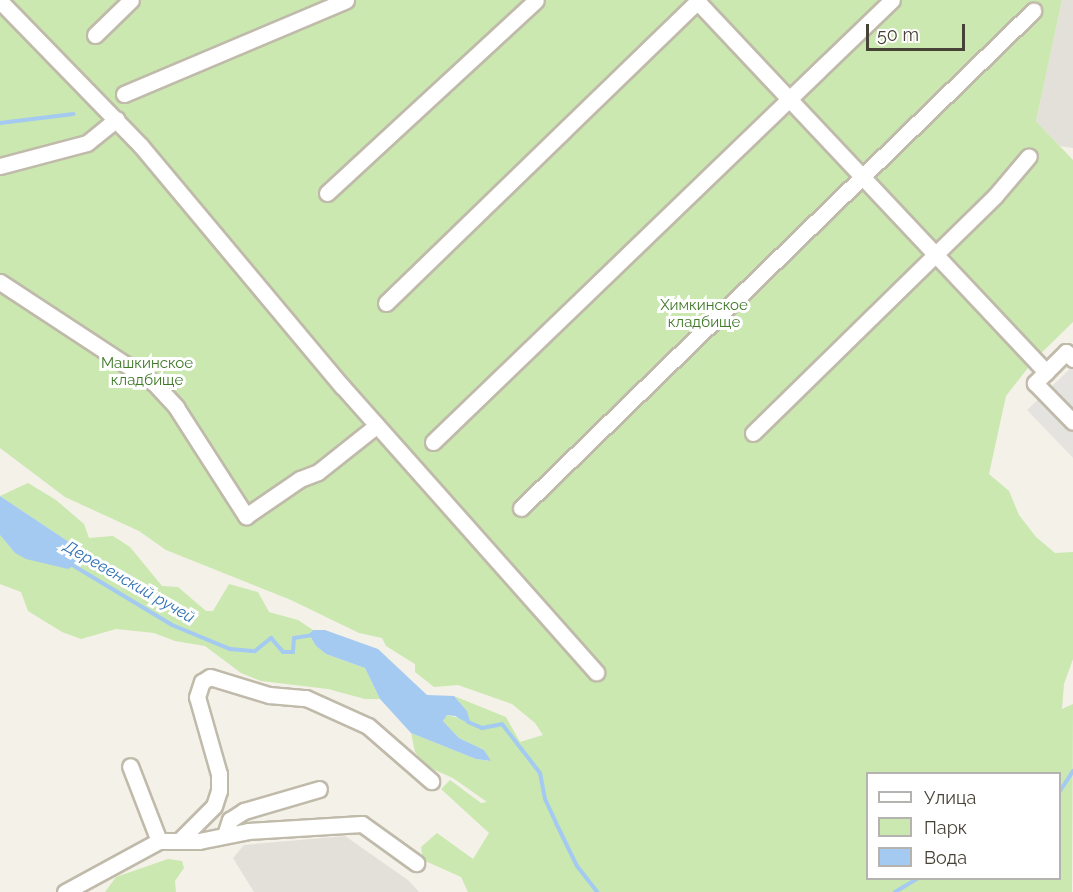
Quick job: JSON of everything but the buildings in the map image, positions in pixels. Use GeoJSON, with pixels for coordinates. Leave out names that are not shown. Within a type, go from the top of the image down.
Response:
{"type":"FeatureCollection","features":[{"type":"Feature","properties":{"kind":"lane"},"geometry":{"type":"LineString","coordinates":[[94,35],[131,0]]}},
{"type":"Feature","properties":{"kind":"lane"},"geometry":{"type":"LineString","coordinates":[[124,94],[346,0]]}},
{"type":"Feature","properties":{"kind":"lane"},"geometry":{"type":"LineString","coordinates":[[327,193],[536,0]]}},
{"type":"Feature","properties":{"kind":"lane"},"geometry":{"type":"LineString","coordinates":[[433,442],[791,101],[892,0]]}},
{"type":"Feature","properties":{"kind":"lane"},"geometry":{"type":"LineString","coordinates":[[0,1],[117,119],[377,425],[596,672]]}},
{"type":"Feature","properties":{"kind":"lane"},"geometry":{"type":"LineString","coordinates":[[386,303],[697,1],[1046,372]]}},
{"type":"Feature","properties":{"kind":"lane"},"geometry":{"type":"LineString","coordinates":[[521,508],[1033,11]]}},
{"type":"Feature","properties":{"kind":"lane"},"geometry":{"type":"LineString","coordinates":[[0,166],[87,143],[117,119]]}},
{"type":"Feature","properties":{"kind":"lane"},"geometry":{"type":"LineString","coordinates":[[753,433],[934,253],[995,196],[1029,156]]}},
{"type":"Feature","properties":{"kind":"lane"},"geometry":{"type":"LineString","coordinates":[[0,282],[154,383],[176,407],[246,516],[300,479],[318,472],[377,425]]}},
{"type":"Feature","properties":{"kind":"lane"},"geometry":{"type":"LineString","coordinates":[[1073,359],[1066,352],[1035,383],[1073,422]]}},
{"type":"Feature","properties":{"kind":"lane"},"geometry":{"type":"LineString","coordinates":[[179,841],[214,806],[219,791],[219,774],[197,697],[202,681],[210,677],[268,695],[306,698],[358,721],[431,781]]}},
{"type":"Feature","properties":{"kind":"lane"},"geometry":{"type":"LineString","coordinates":[[130,766],[159,840]]}},
{"type":"Feature","properties":{"kind":"lane"},"geometry":{"type":"LineString","coordinates":[[225,835],[230,820],[244,811],[318,789]]}},
{"type":"Feature","properties":{"kind":"lane"},"geometry":{"type":"LineString","coordinates":[[65,892],[159,840],[179,841],[362,824],[416,863]]}},
{"type":"Feature","properties":{"kind":"shaded area"},"geometry":{"type":"Polygon","coordinates":[[[1062,0],[1073,0],[1073,148],[1060,146],[1036,121],[1062,0]]]}},
{"type":"Feature","properties":{"kind":"shaded area"},"geometry":{"type":"Polygon","coordinates":[[[1073,366],[1073,458],[1027,410],[1073,366]]]}},
{"type":"Feature","properties":{"kind":"shaded area"},"geometry":{"type":"Polygon","coordinates":[[[345,836],[408,880],[419,892],[254,892],[233,858],[244,845],[345,836]]]}},
{"type":"Feature","properties":{"kind":"green space","name":"Химкинское кладбище"},"geometry":{"type":"Polygon","coordinates":[[[0,0],[1062,0],[1036,121],[1073,160],[1073,322],[1034,360],[1006,396],[989,474],[1009,491],[1019,515],[1036,537],[1055,553],[1073,552],[1073,659],[1064,684],[1062,709],[1073,704],[1072,892],[468,892],[461,877],[423,860],[421,847],[437,833],[473,859],[489,833],[441,789],[450,780],[481,803],[487,802],[453,778],[428,767],[415,752],[411,733],[476,759],[490,761],[484,750],[459,738],[443,721],[447,715],[462,719],[467,711],[454,696],[506,717],[520,742],[543,735],[535,723],[512,704],[458,685],[434,687],[415,672],[415,664],[386,646],[382,638],[359,633],[291,600],[166,550],[139,531],[65,497],[0,448],[0,0]]]}},
{"type":"Feature","properties":{"kind":"green space"},"geometry":{"type":"Polygon","coordinates":[[[28,483],[56,500],[84,524],[89,538],[113,536],[130,547],[162,586],[178,587],[206,611],[213,611],[229,584],[258,592],[269,612],[298,620],[313,630],[309,634],[316,646],[326,654],[365,668],[380,699],[365,699],[328,689],[261,681],[241,673],[205,646],[175,641],[154,633],[116,629],[81,639],[62,632],[28,611],[21,592],[0,584],[0,535],[15,553],[75,546],[0,496],[28,483]]]}},
{"type":"Feature","properties":{"kind":"green space"},"geometry":{"type":"Polygon","coordinates":[[[168,859],[182,861],[184,868],[175,881],[176,892],[105,892],[116,877],[168,859]]]}},
{"type":"Feature","properties":{"kind":"water"},"geometry":{"type":"Polygon","coordinates":[[[0,496],[75,546],[86,559],[68,569],[26,559],[15,553],[0,535],[0,496]]]}},
{"type":"Feature","properties":{"kind":"water"},"geometry":{"type":"Polygon","coordinates":[[[313,630],[325,630],[378,649],[427,695],[454,696],[467,711],[471,725],[455,716],[447,715],[443,721],[459,738],[484,750],[491,761],[476,759],[411,733],[380,699],[365,668],[326,654],[316,646],[309,634],[313,630]]]}},
{"type":"Feature","properties":{"kind":"waterway"},"geometry":{"type":"LineString","coordinates":[[0,123],[73,114]]}},
{"type":"Feature","properties":{"kind":"waterway","name":"Деревенский ручей"},"geometry":{"type":"LineString","coordinates":[[74,566],[172,625],[230,649],[255,651],[271,638],[283,652],[293,652],[294,638],[314,635]]}},
{"type":"Feature","properties":{"kind":"waterway","name":"Деревенский ручей"},"geometry":{"type":"LineString","coordinates":[[468,722],[482,728],[502,724],[540,773],[545,799],[556,823],[577,866],[597,892]]}},
{"type":"Feature","properties":{"kind":"waterway"},"geometry":{"type":"LineString","coordinates":[[1061,789],[1073,771]]}},
{"type":"Feature","properties":{"kind":"waterway"},"geometry":{"type":"LineString","coordinates":[[895,892],[915,880]]}},
{"type":"Feature","properties":{"kind":"park label","name":"Машкинское кладбище"},"geometry":{"type":"Point","coordinates":[147,372]}}]}
